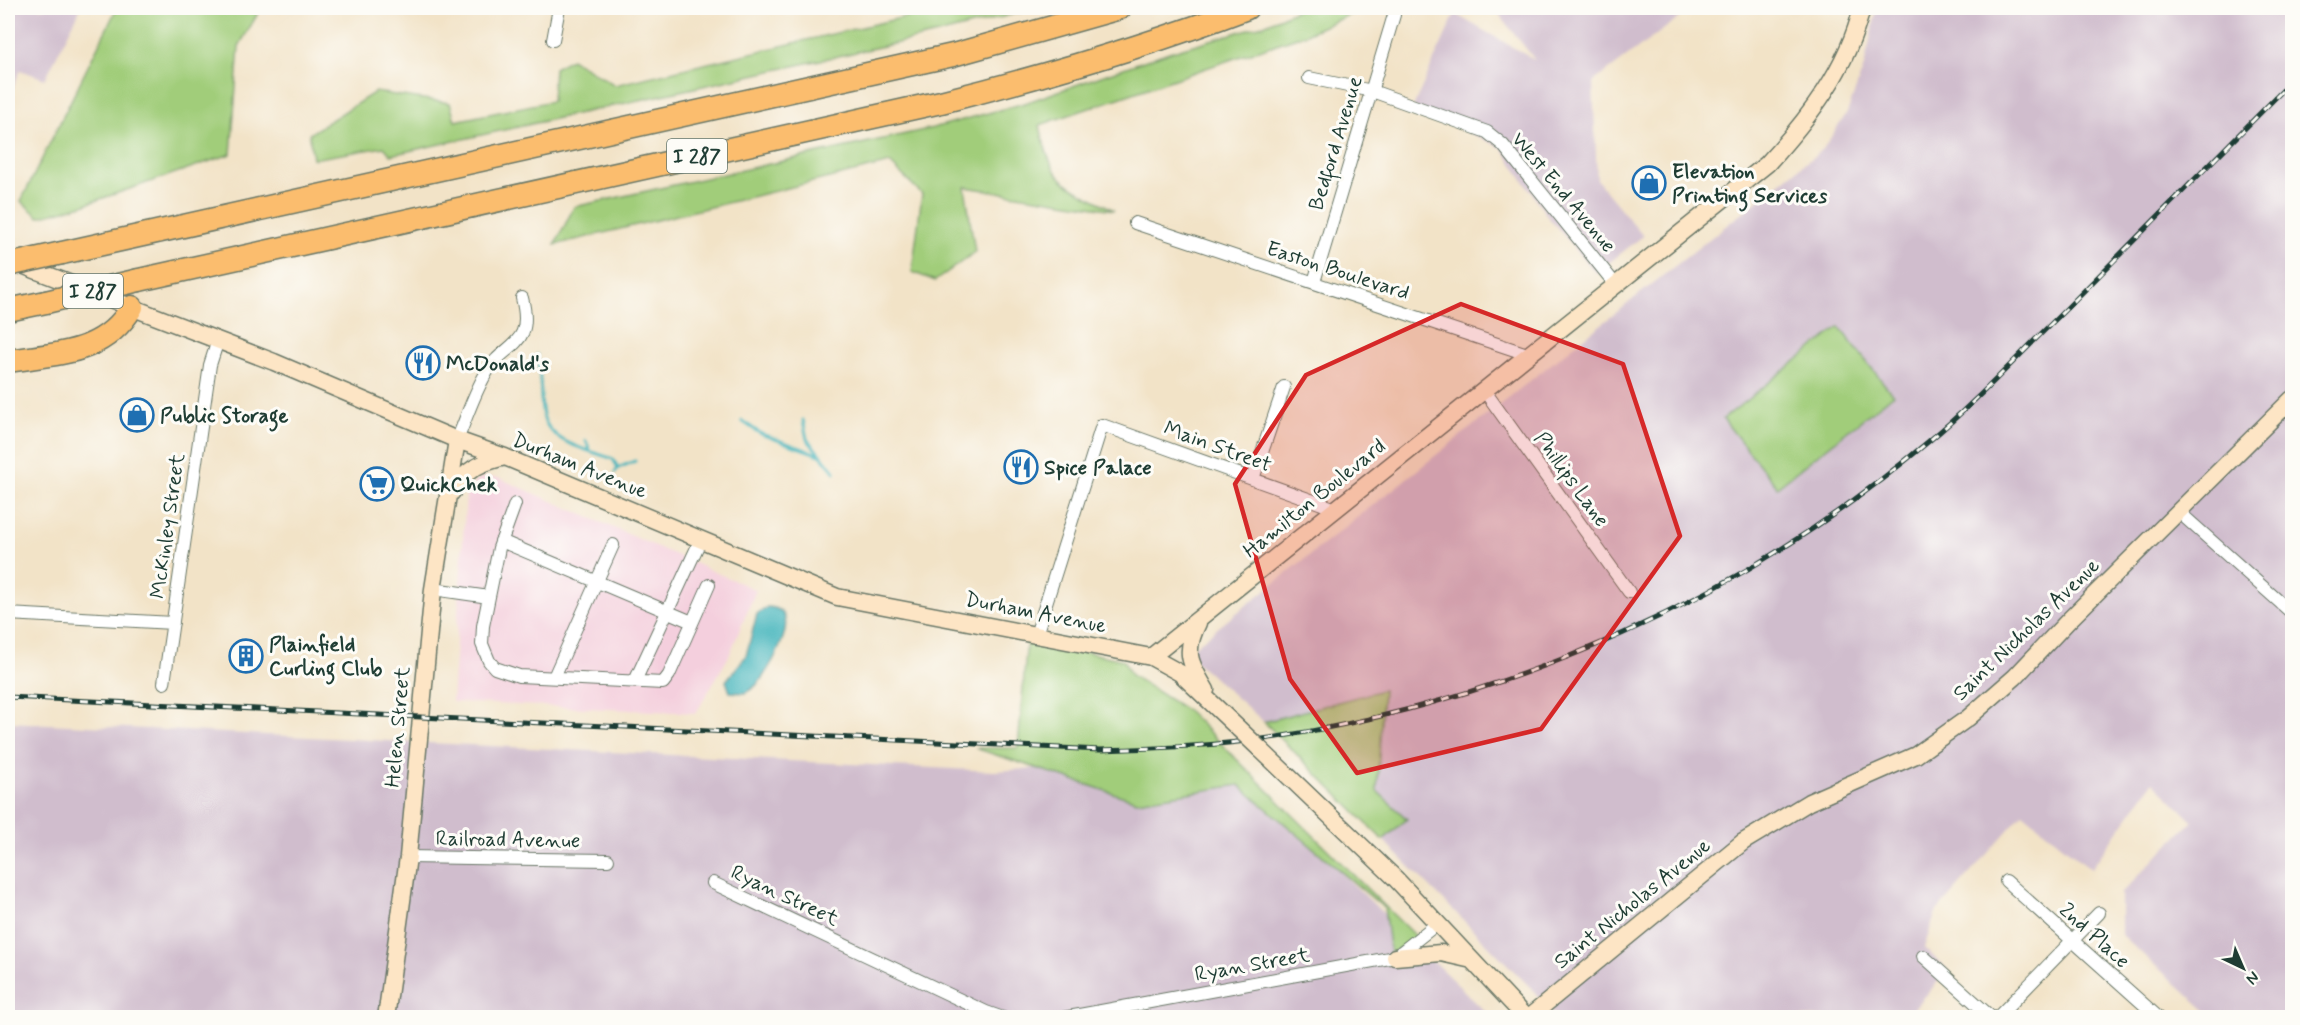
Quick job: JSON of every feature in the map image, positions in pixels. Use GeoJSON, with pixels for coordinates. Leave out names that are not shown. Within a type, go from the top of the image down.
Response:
{"type":"FeatureCollection","features":[{"type":"Feature","properties":{"kind":"highway","name":"I 287"},"geometry":{"type":"LineString","coordinates":[[8,265],[953,55],[1120,8]]}},
{"type":"Feature","properties":{"kind":"highway","name":"I 287"},"geometry":{"type":"LineString","coordinates":[[8,310],[941,102],[1036,78],[1126,51],[1247,8]]}},
{"type":"Feature","properties":{"kind":"highway"},"geometry":{"type":"LineString","coordinates":[[8,361],[96,344],[122,324],[132,307]]}},
{"type":"Feature","properties":{"kind":"street"},"geometry":{"type":"LineString","coordinates":[[553,40],[559,8]]}},
{"type":"Feature","properties":{"kind":"street","name":"Hamilton Boulevard"},"geometry":{"type":"LineString","coordinates":[[1151,657],[1767,164],[1803,125],[1844,59],[1862,8]]}},
{"type":"Feature","properties":{"kind":"street","name":"Bedford Avenue"},"geometry":{"type":"LineString","coordinates":[[1314,282],[1349,158],[1372,91],[1394,15]]}},
{"type":"Feature","properties":{"kind":"street","name":"West End Avenue"},"geometry":{"type":"LineString","coordinates":[[1308,78],[1372,91],[1487,132],[1503,145],[1615,284]]}},
{"type":"Feature","properties":{"kind":"street","name":"Easton Boulevard"},"geometry":{"type":"LineString","coordinates":[[1135,223],[1527,354]]}},
{"type":"Feature","properties":{"kind":"street","name":"Durham Avenue"},"geometry":{"type":"LineString","coordinates":[[8,260],[325,382],[457,440],[505,457],[837,597],[1151,657]]}},
{"type":"Feature","properties":{"kind":"street"},"geometry":{"type":"LineString","coordinates":[[457,440],[492,363],[514,347],[521,336],[526,315],[522,298]]}},
{"type":"Feature","properties":{"kind":"street","name":"McKinley Street"},"geometry":{"type":"LineString","coordinates":[[164,683],[210,365],[218,340]]}},
{"type":"Feature","properties":{"kind":"street"},"geometry":{"type":"LineString","coordinates":[[1253,479],[1284,387]]}},
{"type":"Feature","properties":{"kind":"street","name":"Phillips Lane"},"geometry":{"type":"LineString","coordinates":[[1484,390],[1629,592]]}},
{"type":"Feature","properties":{"kind":"street","name":"Saint Nicholas Avenue"},"geometry":{"type":"LineString","coordinates":[[1527,1017],[1746,840],[1792,810],[1826,793],[1916,755],[1968,718],[2015,677],[2292,399]]}},
{"type":"Feature","properties":{"kind":"street","name":"Main Street"},"geometry":{"type":"LineString","coordinates":[[1036,635],[1102,425],[1336,509]]}},
{"type":"Feature","properties":{"kind":"street","name":"Helen Street"},"geometry":{"type":"LineString","coordinates":[[386,1017],[408,857],[433,589],[457,440]]}},
{"type":"Feature","properties":{"kind":"street"},"geometry":{"type":"LineString","coordinates":[[448,498],[459,478],[475,466],[505,457]]}},
{"type":"Feature","properties":{"kind":"street"},"geometry":{"type":"LineString","coordinates":[[515,504],[501,541],[482,644],[489,661],[495,668],[519,676],[663,683],[669,675],[709,585]]}},
{"type":"Feature","properties":{"kind":"street"},"geometry":{"type":"LineString","coordinates":[[2179,512],[2292,613]]}},
{"type":"Feature","properties":{"kind":"street"},"geometry":{"type":"LineString","coordinates":[[635,681],[701,539]]}},
{"type":"Feature","properties":{"kind":"street"},"geometry":{"type":"LineString","coordinates":[[501,541],[693,622]]}},
{"type":"Feature","properties":{"kind":"street"},"geometry":{"type":"LineString","coordinates":[[554,677],[614,545]]}},
{"type":"Feature","properties":{"kind":"street"},"geometry":{"type":"LineString","coordinates":[[433,589],[489,597]]}},
{"type":"Feature","properties":{"kind":"street"},"geometry":{"type":"LineString","coordinates":[[8,614],[173,623]]}},
{"type":"Feature","properties":{"kind":"street"},"geometry":{"type":"LineString","coordinates":[[1202,617],[1190,639],[1189,653],[1194,669],[1220,711]]}},
{"type":"Feature","properties":{"kind":"street"},"geometry":{"type":"LineString","coordinates":[[1151,657],[1180,673],[1395,878],[1527,1017]]}},
{"type":"Feature","properties":{"kind":"street","name":"Railroad Avenue"},"geometry":{"type":"LineString","coordinates":[[408,857],[608,860]]}},
{"type":"Feature","properties":{"kind":"street","name":"2nd Place"},"geometry":{"type":"LineString","coordinates":[[2006,881],[2159,1017]]}},
{"type":"Feature","properties":{"kind":"street","name":"Ryan Street"},"geometry":{"type":"LineString","coordinates":[[713,883],[977,1008],[1003,1017]]}},
{"type":"Feature","properties":{"kind":"street"},"geometry":{"type":"LineString","coordinates":[[1997,1017],[2099,913]]}},
{"type":"Feature","properties":{"kind":"street","name":"Ryan Street"},"geometry":{"type":"LineString","coordinates":[[1070,1017],[1395,957],[1438,923]]}},
{"type":"Feature","properties":{"kind":"street"},"geometry":{"type":"LineString","coordinates":[[1395,957],[1441,953],[1472,960]]}},
{"type":"Feature","properties":{"kind":"street"},"geometry":{"type":"LineString","coordinates":[[1923,956],[1992,1017]]}},
{"type":"Feature","properties":{"kind":"highlighted area"},"geometry":{"type":"Polygon","coordinates":[[[1461,304],[1623,364],[1680,536],[1541,729],[1357,773],[1290,679],[1235,484],[1306,375],[1461,304]]]}},
{"type":"Feature","properties":{"kind":"shaded area"},"geometry":{"type":"Polygon","coordinates":[[[8,8],[81,8],[45,79],[20,70],[8,102],[8,8]]]}},
{"type":"Feature","properties":{"kind":"shaded area"},"geometry":{"type":"Polygon","coordinates":[[[1494,8],[1679,8],[1683,15],[1593,82],[1597,180],[1643,236],[1596,273],[1547,216],[1502,148],[1413,107],[1455,14],[1535,60],[1494,8]]]}},
{"type":"Feature","properties":{"kind":"shaded area"},"geometry":{"type":"Polygon","coordinates":[[[1877,8],[2292,8],[2292,1017],[2213,1017],[2121,935],[2121,893],[2193,821],[2153,782],[2091,869],[2023,813],[1936,912],[1924,948],[1948,970],[1907,1017],[1556,1017],[1531,988],[1383,840],[1407,819],[1377,791],[1382,690],[1264,722],[1186,653],[1823,149],[1847,113],[1864,67],[1877,8]]]}},
{"type":"Feature","properties":{"kind":"shaded area"},"geometry":{"type":"Polygon","coordinates":[[[484,477],[499,478],[756,590],[729,656],[696,713],[452,702],[466,495],[476,481],[484,477]]]}},
{"type":"Feature","properties":{"kind":"shaded area"},"geometry":{"type":"Polygon","coordinates":[[[8,722],[994,771],[1221,757],[1491,1017],[8,1017],[8,722]]]}},
{"type":"Feature","properties":{"kind":"green space"},"geometry":{"type":"Polygon","coordinates":[[[117,8],[261,8],[239,46],[231,154],[83,205],[39,217],[21,201],[117,8]]]}},
{"type":"Feature","properties":{"kind":"green space"},"geometry":{"type":"Polygon","coordinates":[[[943,8],[1037,8],[938,34],[391,155],[384,147],[313,159],[309,134],[375,92],[450,103],[455,121],[552,101],[554,68],[571,59],[615,85],[943,8]]]}},
{"type":"Feature","properties":{"kind":"green space"},"geometry":{"type":"Polygon","coordinates":[[[1301,8],[1364,8],[1306,34],[1040,125],[1049,160],[1062,180],[1114,210],[965,187],[975,252],[935,281],[912,272],[922,194],[890,163],[555,245],[574,207],[933,128],[1025,103],[1169,52],[1266,24],[1301,8]]]}},
{"type":"Feature","properties":{"kind":"green space"},"geometry":{"type":"Polygon","coordinates":[[[1839,327],[1893,395],[1777,487],[1723,419],[1839,327]]]}},
{"type":"Feature","properties":{"kind":"green space"},"geometry":{"type":"Polygon","coordinates":[[[1027,639],[1123,660],[1131,675],[1188,711],[1417,938],[1390,954],[1384,908],[1239,785],[1137,801],[975,748],[1018,748],[1027,639]]]}},
{"type":"Feature","properties":{"kind":"green space"},"geometry":{"type":"Polygon","coordinates":[[[1383,690],[1377,791],[1407,819],[1383,840],[1264,722],[1383,690]]]}},
{"type":"Feature","properties":{"kind":"water"},"geometry":{"type":"Polygon","coordinates":[[[767,607],[779,610],[785,617],[783,639],[759,683],[745,693],[730,692],[726,681],[746,656],[757,614],[767,607]]]}},
{"type":"Feature","properties":{"kind":"waterway"},"geometry":{"type":"LineString","coordinates":[[537,355],[542,410],[551,431],[559,438],[580,448],[613,459],[618,468]]}},
{"type":"Feature","properties":{"kind":"waterway"},"geometry":{"type":"LineString","coordinates":[[803,420],[807,439],[835,472]]}},
{"type":"Feature","properties":{"kind":"waterway"},"geometry":{"type":"LineString","coordinates":[[742,421],[761,434],[820,455]]}},
{"type":"Feature","properties":{"kind":"waterway"},"geometry":{"type":"LineString","coordinates":[[586,441],[590,450]]}},
{"type":"Feature","properties":{"kind":"waterway"},"geometry":{"type":"LineString","coordinates":[[615,472],[618,468],[635,461]]}},
{"type":"Feature","properties":{"kind":"railway"},"geometry":{"type":"LineString","coordinates":[[8,697],[1100,750],[1211,745],[1277,737],[1366,720],[1454,696],[1540,668],[1623,633],[1704,593],[1783,548],[1858,497],[1929,441],[1979,396],[2292,81]]}},
{"type":"Feature","properties":{"kind":"place","name":"Elevation Printing Services"},"geometry":{"type":"Point","coordinates":[1649,183]}},
{"type":"Feature","properties":{"kind":"place","name":"McDonald's"},"geometry":{"type":"Point","coordinates":[423,363]}},
{"type":"Feature","properties":{"kind":"place","name":"Public Storage"},"geometry":{"type":"Point","coordinates":[137,415]}},
{"type":"Feature","properties":{"kind":"place","name":"Spice Palace"},"geometry":{"type":"Point","coordinates":[1021,467]}},
{"type":"Feature","properties":{"kind":"place","name":"QuickChek"},"geometry":{"type":"Point","coordinates":[377,484]}},
{"type":"Feature","properties":{"kind":"place","name":"Plainfield Curling Club"},"geometry":{"type":"Point","coordinates":[246,656]}}]}
